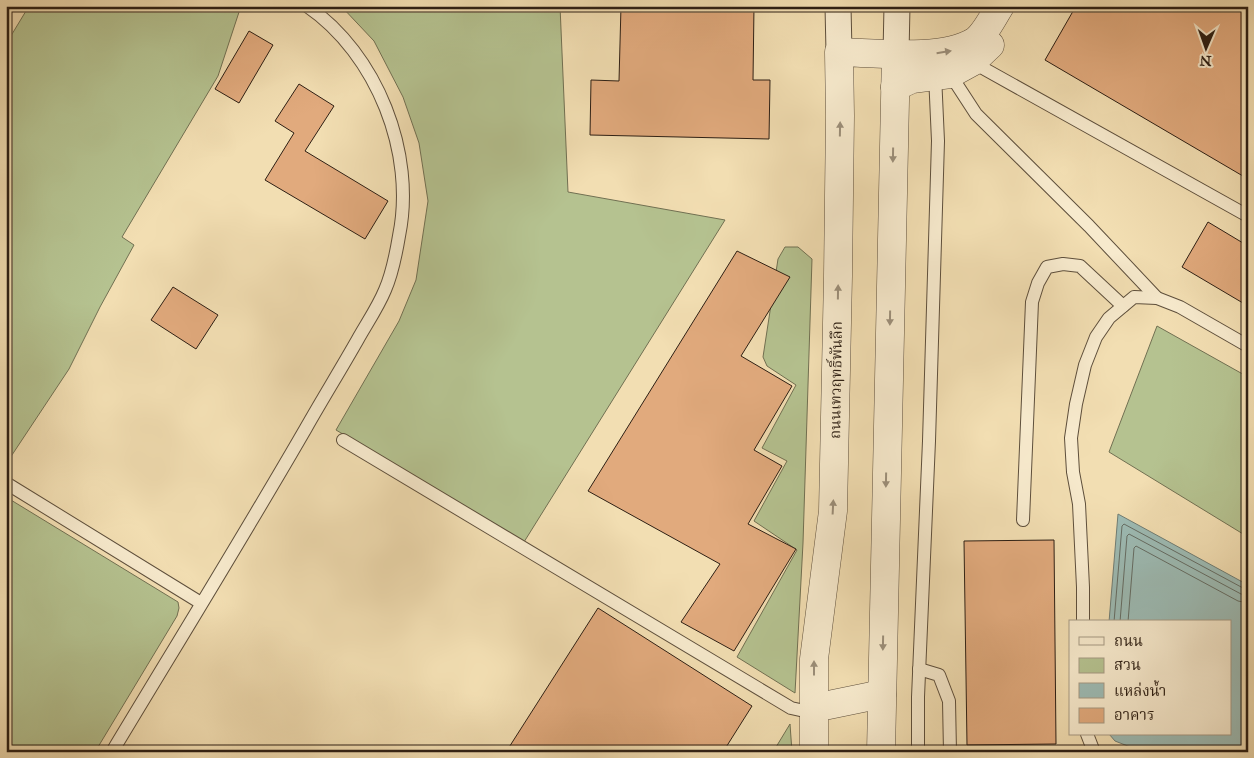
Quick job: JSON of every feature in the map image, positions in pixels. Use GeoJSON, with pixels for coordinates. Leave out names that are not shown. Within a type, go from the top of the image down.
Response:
{"type":"FeatureCollection","features":[{"type":"Feature","properties":{"kind":"street","name":"ถนนเทวฤทธิ์พันลึก"},"geometry":{"type":"LineString","coordinates":[[814,752],[814,659],[834,511],[840,116],[838,6]]}},
{"type":"Feature","properties":{"kind":"street"},"geometry":{"type":"LineString","coordinates":[[881,752],[897,6]]}},
{"type":"Feature","properties":{"kind":"street"},"geometry":{"type":"LineString","coordinates":[[839,52],[929,54],[954,50],[977,40],[991,22],[1000,6]]}},
{"type":"Feature","properties":{"kind":"street"},"geometry":{"type":"LineString","coordinates":[[895,87],[912,78],[952,71],[990,45],[1016,6]]}},
{"type":"Feature","properties":{"kind":"street"},"geometry":{"type":"LineString","coordinates":[[814,708],[882,694]]}},
{"type":"Feature","properties":{"kind":"lane"},"geometry":{"type":"LineString","coordinates":[[112,752],[284,466],[370,318],[385,290],[394,261],[400,234],[403,198],[401,164],[395,134],[369,73],[345,40],[320,15],[307,6]]}},
{"type":"Feature","properties":{"kind":"lane"},"geometry":{"type":"LineString","coordinates":[[952,71],[1248,216]]}},
{"type":"Feature","properties":{"kind":"lane"},"geometry":{"type":"LineString","coordinates":[[952,71],[976,114],[1089,226],[1157,298]]}},
{"type":"Feature","properties":{"kind":"lane"},"geometry":{"type":"LineString","coordinates":[[918,752],[938,141],[952,71]]}},
{"type":"Feature","properties":{"kind":"lane"},"geometry":{"type":"LineString","coordinates":[[1023,520],[1032,302],[1038,282],[1047,267],[1064,264],[1080,266],[1123,306]]}},
{"type":"Feature","properties":{"kind":"lane"},"geometry":{"type":"LineString","coordinates":[[1083,620],[1079,504],[1073,472],[1071,438],[1084,365],[1096,337],[1109,318],[1134,297],[1157,298],[1180,307],[1248,346]]}},
{"type":"Feature","properties":{"kind":"lane"},"geometry":{"type":"LineString","coordinates":[[343,440],[790,708],[800,710],[814,708]]}},
{"type":"Feature","properties":{"kind":"lane"},"geometry":{"type":"LineString","coordinates":[[6,483],[202,603]]}},
{"type":"Feature","properties":{"kind":"lane"},"geometry":{"type":"LineString","coordinates":[[920,669],[939,675],[949,701],[950,752]]}},
{"type":"Feature","properties":{"kind":"lane"},"geometry":{"type":"LineString","coordinates":[[1088,736],[1094,752]]}},
{"type":"Feature","properties":{"kind":"green space"},"geometry":{"type":"Polygon","coordinates":[[[29,6],[241,6],[218,76],[122,237],[134,245],[69,369],[6,464],[6,44],[29,6]]]}},
{"type":"Feature","properties":{"kind":"green space"},"geometry":{"type":"Polygon","coordinates":[[[341,6],[560,6],[568,192],[725,220],[524,542],[336,430],[399,321],[416,280],[428,201],[419,143],[403,97],[374,41],[341,6]]]}},
{"type":"Feature","properties":{"kind":"green space"},"geometry":{"type":"Polygon","coordinates":[[[785,247],[798,247],[812,259],[803,543],[795,693],[737,657],[797,550],[754,521],[787,461],[762,448],[796,385],[767,366],[763,357],[778,259],[785,247]]]}},
{"type":"Feature","properties":{"kind":"green space"},"geometry":{"type":"Polygon","coordinates":[[[1157,326],[1248,377],[1248,537],[1109,452],[1157,326]]]}},
{"type":"Feature","properties":{"kind":"green space"},"geometry":{"type":"Polygon","coordinates":[[[6,497],[178,602],[177,616],[95,752],[6,752],[6,497]]]}},
{"type":"Feature","properties":{"kind":"green space"},"geometry":{"type":"Polygon","coordinates":[[[790,724],[792,752],[773,752],[790,724]]]}},
{"type":"Feature","properties":{"kind":"water"},"geometry":{"type":"Polygon","coordinates":[[[1118,514],[1248,585],[1248,752],[1143,752],[1115,741],[1111,736],[1232,736],[1232,620],[1109,620],[1118,514]]]}},
{"type":"Feature","properties":{"kind":"building"},"geometry":{"type":"Polygon","coordinates":[[[621,6],[754,6],[753,80],[770,80],[769,139],[590,135],[591,80],[619,81],[621,6]]]}},
{"type":"Feature","properties":{"kind":"building"},"geometry":{"type":"Polygon","coordinates":[[[1076,6],[1248,6],[1248,179],[1045,60],[1076,6]]]}},
{"type":"Feature","properties":{"kind":"building"},"geometry":{"type":"Polygon","coordinates":[[[249,31],[273,45],[239,103],[215,89],[249,31]]]}},
{"type":"Feature","properties":{"kind":"building"},"geometry":{"type":"Polygon","coordinates":[[[299,84],[334,106],[305,151],[388,201],[365,239],[265,180],[294,133],[275,121],[299,84]]]}},
{"type":"Feature","properties":{"kind":"building"},"geometry":{"type":"Polygon","coordinates":[[[1208,222],[1248,246],[1248,306],[1182,267],[1208,222]]]}},
{"type":"Feature","properties":{"kind":"building"},"geometry":{"type":"Polygon","coordinates":[[[737,251],[790,277],[741,356],[792,386],[754,450],[782,466],[748,524],[796,549],[734,651],[681,622],[720,564],[588,491],[737,251]]]}},
{"type":"Feature","properties":{"kind":"building"},"geometry":{"type":"Polygon","coordinates":[[[173,287],[218,315],[196,349],[151,320],[173,287]]]}},
{"type":"Feature","properties":{"kind":"building"},"geometry":{"type":"Polygon","coordinates":[[[1054,540],[1056,744],[967,745],[964,541],[1054,540]]]}},
{"type":"Feature","properties":{"kind":"building"},"geometry":{"type":"Polygon","coordinates":[[[598,608],[752,706],[723,752],[506,752],[598,608]]]}}]}
